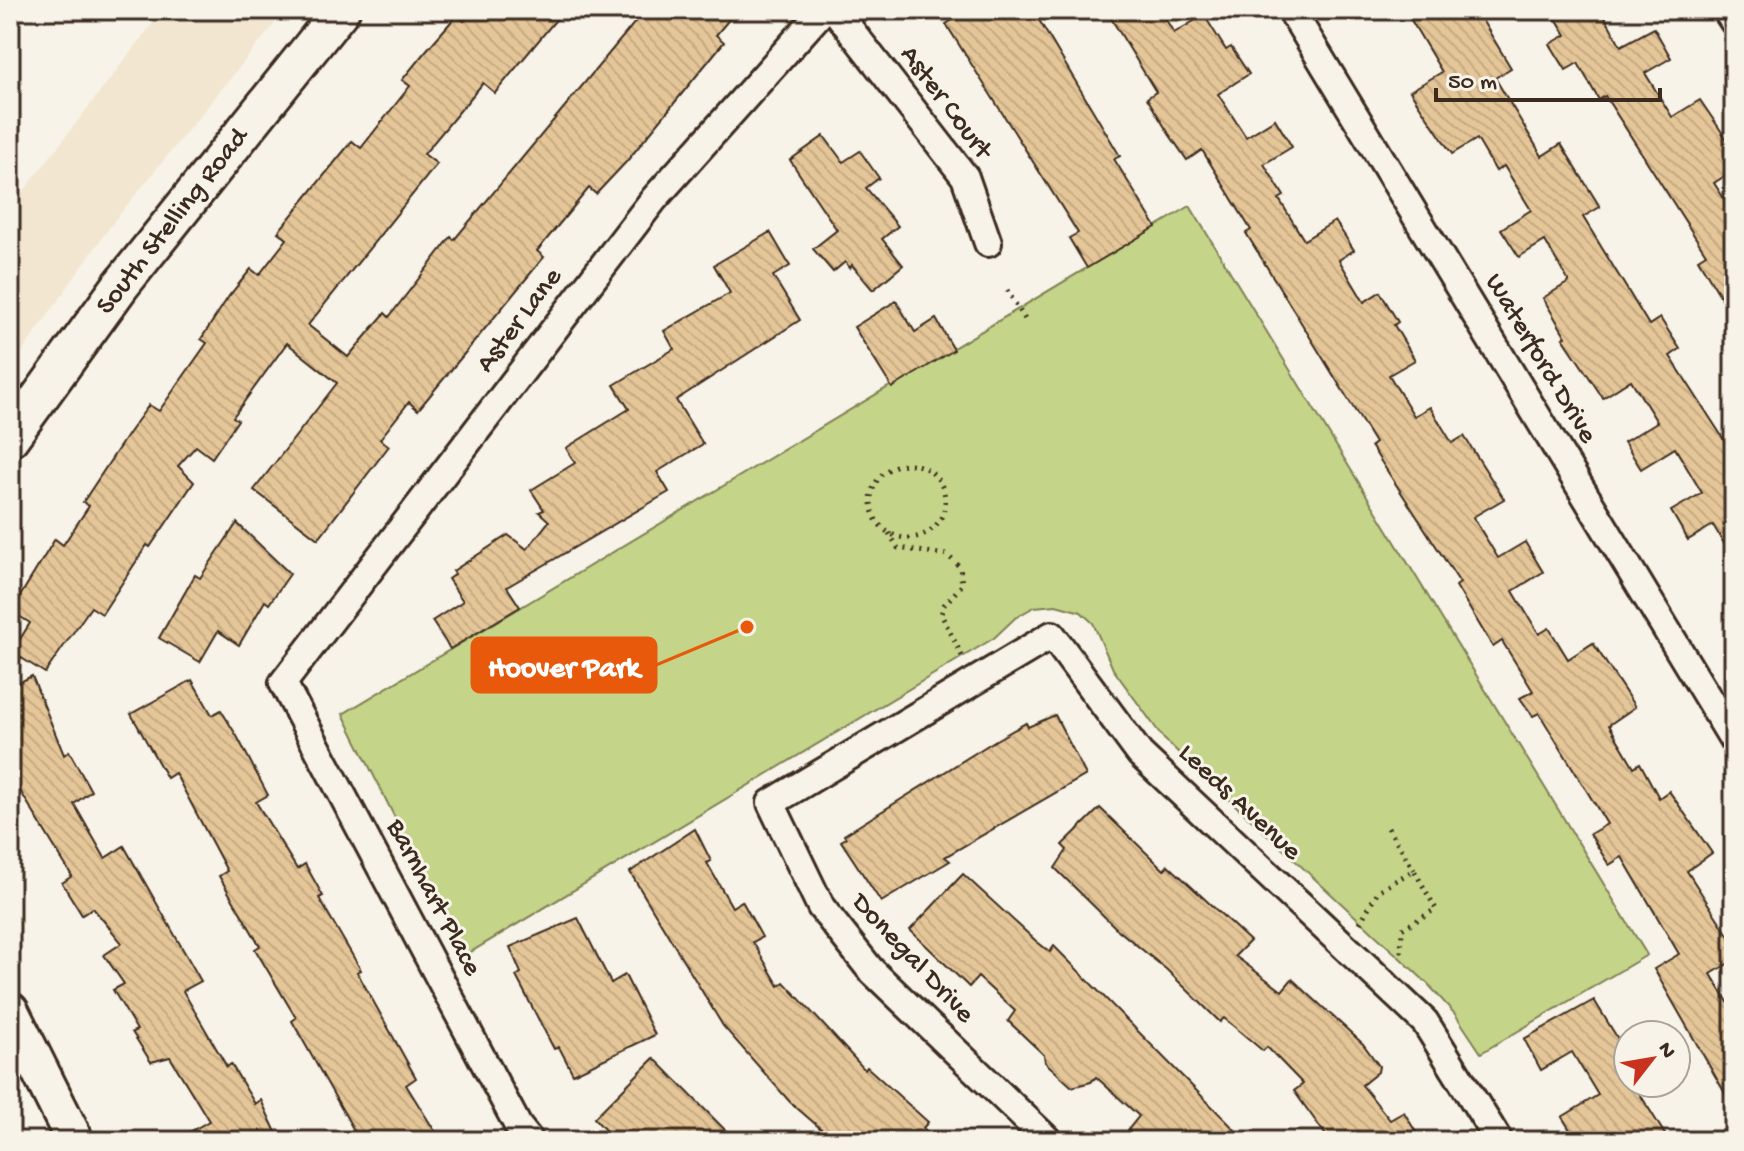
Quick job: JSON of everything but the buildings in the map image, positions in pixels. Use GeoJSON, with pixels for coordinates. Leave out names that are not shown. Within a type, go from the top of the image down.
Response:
{"type":"FeatureCollection","features":[{"type":"Feature","properties":{"kind":"main road","name":"South Stelling Road"},"geometry":{"type":"LineString","coordinates":[[10,438],[121,285],[341,10]]}},
{"type":"Feature","properties":{"kind":"main road"},"geometry":{"type":"LineString","coordinates":[[10,1011],[75,1141]]}},
{"type":"Feature","properties":{"kind":"street","name":"Aster Lane"},"geometry":{"type":"LineString","coordinates":[[283,683],[654,199],[823,10]]}},
{"type":"Feature","properties":{"kind":"street","name":"Aster Court"},"geometry":{"type":"LineString","coordinates":[[835,10],[965,177],[988,243]]}},
{"type":"Feature","properties":{"kind":"street","name":"Waterford Drive"},"geometry":{"type":"LineString","coordinates":[[1291,10],[1734,741]]}},
{"type":"Feature","properties":{"kind":"street"},"geometry":{"type":"LineString","coordinates":[[1726,10],[1734,22]]}},
{"type":"Feature","properties":{"kind":"street","name":"Leeds Avenue"},"geometry":{"type":"LineString","coordinates":[[903,722],[1052,635],[1140,754],[1425,1022],[1499,1141]]}},
{"type":"Feature","properties":{"kind":"street","name":"Barnhart Place"},"geometry":{"type":"LineString","coordinates":[[283,683],[518,1126],[530,1141]]}},
{"type":"Feature","properties":{"kind":"street","name":"Donegal Drive"},"geometry":{"type":"LineString","coordinates":[[903,722],[771,803],[821,907],[870,969],[1049,1141]]}},
{"type":"Feature","properties":{"kind":"path"},"geometry":{"type":"LineString","coordinates":[[1007,290],[1026,321]]}},
{"type":"Feature","properties":{"kind":"path"},"geometry":{"type":"LineString","coordinates":[[889,533],[900,537],[923,535],[940,519],[944,497],[935,476],[925,469],[901,464],[879,477],[873,488],[873,513],[898,548],[947,555],[960,567],[962,585],[944,605],[941,614],[975,680]]}},
{"type":"Feature","properties":{"kind":"path"},"geometry":{"type":"LineString","coordinates":[[1388,828],[1436,909],[1402,929],[1401,954]]}},
{"type":"Feature","properties":{"kind":"path"},"geometry":{"type":"LineString","coordinates":[[1348,950],[1370,899],[1414,870]]}},
{"type":"Feature","properties":{"kind":"shaded area"},"geometry":{"type":"Polygon","coordinates":[[[163,10],[286,10],[114,221],[10,369],[10,209],[163,10]]]}},
{"type":"Feature","properties":{"kind":"green space"},"geometry":{"type":"Polygon","coordinates":[[[1190,206],[1647,955],[1481,1053],[1455,1014],[1427,983],[1164,739],[1113,669],[1093,623],[1081,612],[1056,605],[1034,607],[1015,618],[994,638],[464,956],[343,714],[1190,206]]]}},
{"type":"Feature","properties":{"kind":"place","name":"Hoover Park"},"geometry":{"type":"Point","coordinates":[747,627]}}]}
